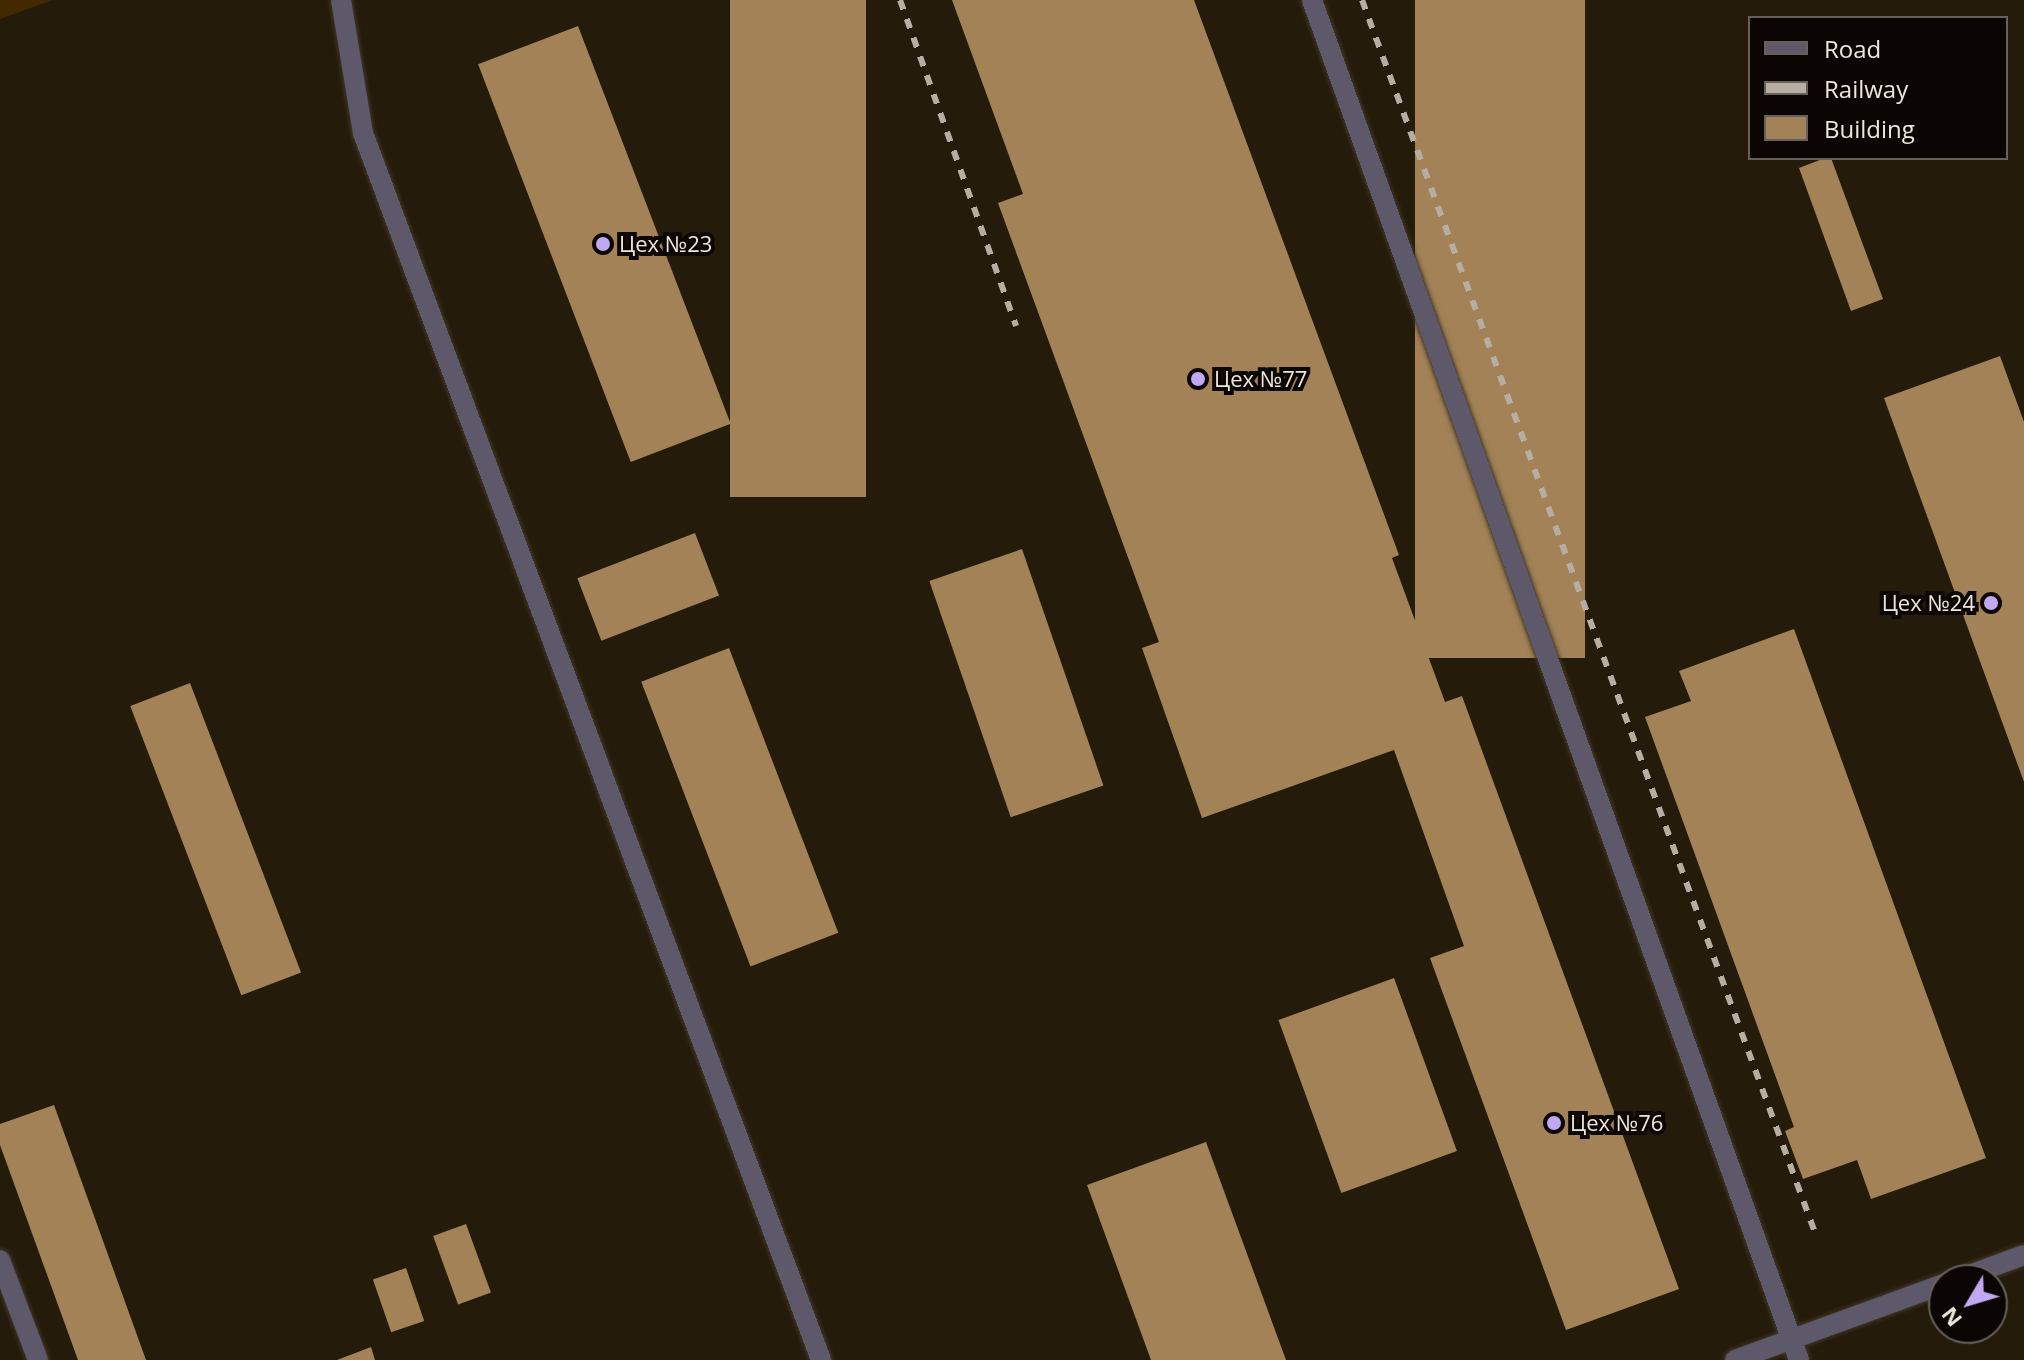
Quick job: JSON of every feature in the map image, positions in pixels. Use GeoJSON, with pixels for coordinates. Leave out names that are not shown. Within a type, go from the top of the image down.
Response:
{"type":"FeatureCollection","features":[{"type":"Feature","properties":{"kind":"street"},"geometry":{"type":"LineString","coordinates":[[341,0],[363,133],[821,1360]]}},
{"type":"Feature","properties":{"kind":"street"},"geometry":{"type":"LineString","coordinates":[[1312,0],[1799,1360]]}},
{"type":"Feature","properties":{"kind":"street"},"geometry":{"type":"LineString","coordinates":[[2000,1264],[2024,1255]]}},
{"type":"Feature","properties":{"kind":"street"},"geometry":{"type":"LineString","coordinates":[[0,1260],[38,1360]]}},
{"type":"Feature","properties":{"kind":"street"},"geometry":{"type":"LineString","coordinates":[[1735,1360],[1928,1290]]}},
{"type":"Feature","properties":{"kind":"shaded area"},"geometry":{"type":"Polygon","coordinates":[[[0,0],[53,0],[0,19],[0,0]]]}},
{"type":"Feature","properties":{"kind":"building"},"geometry":{"type":"Polygon","coordinates":[[[730,0],[866,0],[866,497],[730,497],[730,0]]]}},
{"type":"Feature","properties":{"kind":"building"},"geometry":{"type":"Polygon","coordinates":[[[952,0],[1194,0],[1399,555],[1392,558],[1445,702],[1462,696],[1679,1289],[1566,1330],[1430,958],[1464,946],[1394,750],[1202,818],[1142,648],[1159,642],[998,203],[1023,194],[952,0]]]}},
{"type":"Feature","properties":{"kind":"building"},"geometry":{"type":"Polygon","coordinates":[[[1415,0],[1585,0],[1585,658],[1415,658],[1415,0]]]}},
{"type":"Feature","properties":{"kind":"building","name":"Цех №23"},"geometry":{"type":"Polygon","coordinates":[[[578,26],[731,424],[631,462],[478,64],[578,26]]]}},
{"type":"Feature","properties":{"kind":"building"},"geometry":{"type":"Polygon","coordinates":[[[1820,160],[1832,160],[1883,299],[1851,311],[1799,168],[1820,160]]]}},
{"type":"Feature","properties":{"kind":"building","name":"Цех №24"},"geometry":{"type":"Polygon","coordinates":[[[2000,356],[2024,422],[2024,782],[1884,398],[2000,356]]]}},
{"type":"Feature","properties":{"kind":"building"},"geometry":{"type":"Polygon","coordinates":[[[695,533],[719,596],[601,641],[577,578],[695,533]]]}},
{"type":"Feature","properties":{"kind":"building"},"geometry":{"type":"Polygon","coordinates":[[[1022,549],[1103,785],[1011,817],[929,581],[1022,549]]]}},
{"type":"Feature","properties":{"kind":"building"},"geometry":{"type":"Polygon","coordinates":[[[1794,629],[1986,1158],[1871,1199],[1857,1160],[1803,1179],[1785,1131],[1794,1127],[1645,717],[1691,701],[1679,671],[1794,629]]]}},
{"type":"Feature","properties":{"kind":"building"},"geometry":{"type":"Polygon","coordinates":[[[729,648],[838,933],[751,966],[641,682],[729,648]]]}},
{"type":"Feature","properties":{"kind":"building"},"geometry":{"type":"Polygon","coordinates":[[[190,683],[301,972],[241,995],[130,706],[190,683]]]}},
{"type":"Feature","properties":{"kind":"building"},"geometry":{"type":"Polygon","coordinates":[[[1394,978],[1457,1151],[1341,1193],[1278,1020],[1394,978]]]}},
{"type":"Feature","properties":{"kind":"building"},"geometry":{"type":"Polygon","coordinates":[[[54,1105],[146,1360],[78,1360],[0,1145],[0,1124],[54,1105]]]}},
{"type":"Feature","properties":{"kind":"building"},"geometry":{"type":"Polygon","coordinates":[[[1206,1142],[1286,1360],[1151,1360],[1087,1185],[1206,1142]]]}},
{"type":"Feature","properties":{"kind":"building"},"geometry":{"type":"Polygon","coordinates":[[[466,1224],[491,1293],[458,1305],[433,1236],[466,1224]]]}},
{"type":"Feature","properties":{"kind":"building"},"geometry":{"type":"Polygon","coordinates":[[[406,1268],[424,1321],[391,1332],[373,1279],[406,1268]]]}},
{"type":"Feature","properties":{"kind":"building"},"geometry":{"type":"Polygon","coordinates":[[[371,1347],[375,1360],[337,1360],[371,1347]]]}},
{"type":"Feature","properties":{"kind":"railway"},"geometry":{"type":"LineString","coordinates":[[900,0],[1016,326]]}},
{"type":"Feature","properties":{"kind":"railway"},"geometry":{"type":"LineString","coordinates":[[1362,0],[1816,1235]]}},
{"type":"Feature","properties":{"kind":"place","name":"Цех №23"},"geometry":{"type":"Point","coordinates":[603,244]}},
{"type":"Feature","properties":{"kind":"place","name":"Цех №77"},"geometry":{"type":"Point","coordinates":[1198,379]}},
{"type":"Feature","properties":{"kind":"place","name":"Цех №24"},"geometry":{"type":"Point","coordinates":[1991,603]}},
{"type":"Feature","properties":{"kind":"place","name":"Цех №76"},"geometry":{"type":"Point","coordinates":[1554,1123]}}]}
